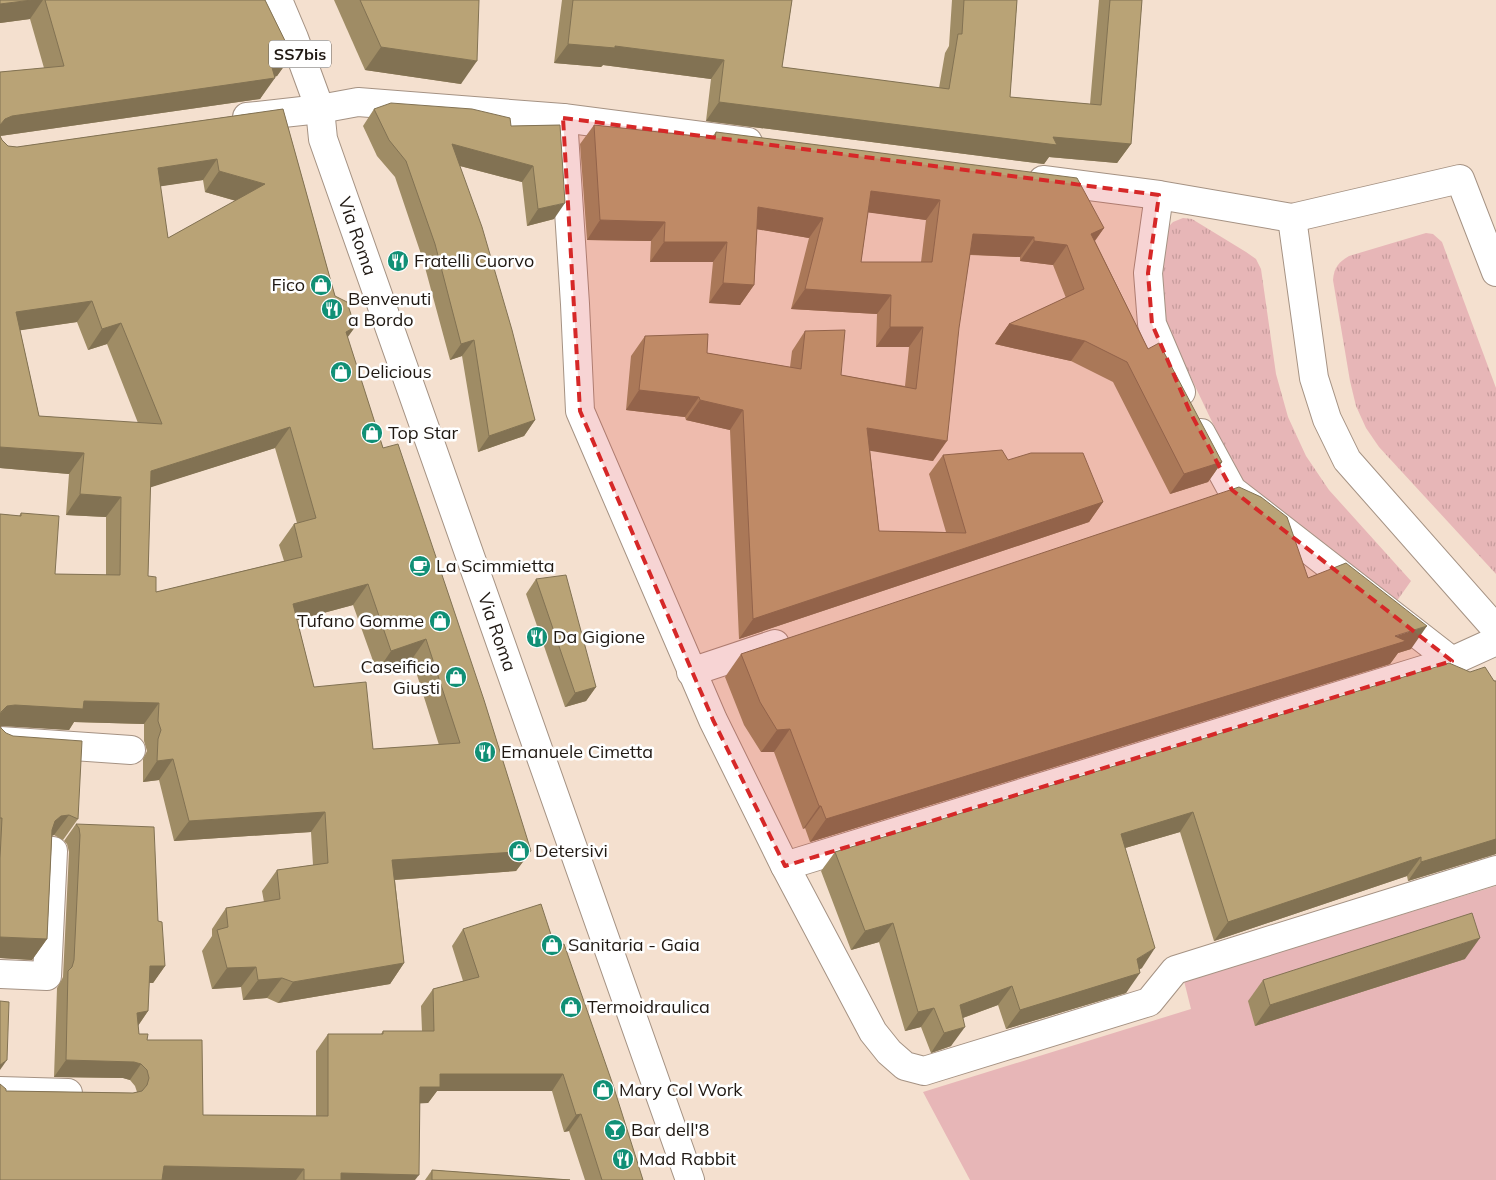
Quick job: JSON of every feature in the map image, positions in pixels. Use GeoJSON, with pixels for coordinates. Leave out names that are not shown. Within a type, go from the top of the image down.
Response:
{"type":"FeatureCollection","features":[{"type":"Feature","properties":{"kind":"street","name":"Via Roma"},"geometry":{"type":"LineString","coordinates":[[278,0],[320,109],[324,139],[690,1180]]}},
{"type":"Feature","properties":{"kind":"street"},"geometry":{"type":"LineString","coordinates":[[225,120],[320,109],[358,102],[563,118],[769,144]]}},
{"type":"Feature","properties":{"kind":"street"},"geometry":{"type":"LineString","coordinates":[[563,118],[576,304],[580,411],[691,672],[785,866],[873,1032],[889,1052],[905,1066],[924,1071],[1150,1002],[1175,970],[1496,870]]}},
{"type":"Feature","properties":{"kind":"street"},"geometry":{"type":"LineString","coordinates":[[1023,177],[1131,191],[1292,218],[1460,179],[1496,272]]}},
{"type":"Feature","properties":{"kind":"street"},"geometry":{"type":"LineString","coordinates":[[1159,196],[1148,273],[1152,324],[1190,412],[1222,494],[1452,661]]}},
{"type":"Feature","properties":{"kind":"street"},"geometry":{"type":"LineString","coordinates":[[1292,218],[1314,378],[1327,419],[1347,460],[1496,629]]}},
{"type":"Feature","properties":{"kind":"street"},"geometry":{"type":"LineString","coordinates":[[691,672],[803,634]]}},
{"type":"Feature","properties":{"kind":"street"},"geometry":{"type":"LineString","coordinates":[[785,866],[1452,661],[1496,642]]}},
{"type":"Feature","properties":{"kind":"street"},"geometry":{"type":"LineString","coordinates":[[0,741],[131,750]]}},
{"type":"Feature","properties":{"kind":"street"},"geometry":{"type":"LineString","coordinates":[[0,974],[47,976],[53,851]]}},
{"type":"Feature","properties":{"kind":"street"},"geometry":{"type":"LineString","coordinates":[[0,1091],[94,1094]]}},
{"type":"Feature","properties":{"kind":"highlighted area"},"geometry":{"type":"Polygon","coordinates":[[[563,118],[1159,195],[1148,273],[1152,324],[1190,412],[1232,490],[1452,661],[785,866],[713,720],[580,411],[563,118]]]}},
{"type":"Feature","properties":{"kind":"green space"},"geometry":{"type":"Polygon","coordinates":[[[1183,218],[1192,219],[1256,259],[1261,269],[1276,374],[1288,417],[1306,456],[1329,490],[1411,581],[1394,605],[1263,504],[1237,474],[1162,317],[1158,297],[1166,229],[1173,222],[1183,218]]]}},
{"type":"Feature","properties":{"kind":"green space"},"geometry":{"type":"Polygon","coordinates":[[[1426,233],[1433,234],[1442,242],[1496,388],[1496,574],[1379,447],[1366,428],[1356,406],[1350,381],[1333,280],[1336,268],[1349,256],[1426,233]]]}},
{"type":"Feature","properties":{"kind":"green space"},"geometry":{"type":"Polygon","coordinates":[[[1496,886],[1496,1180],[970,1180],[923,1092],[1191,1009],[1184,981],[1496,886]]]}},
{"type":"Feature","properties":{"kind":"building"},"geometry":{"type":"Polygon","coordinates":[[[0,0],[32,0],[0,4],[0,0]]]}},
{"type":"Feature","properties":{"kind":"building"},"geometry":{"type":"Polygon","coordinates":[[[45,0],[265,0],[292,55],[271,64],[275,78],[12,116],[5,119],[0,125],[0,72],[64,66],[45,0]]]}},
{"type":"Feature","properties":{"kind":"building"},"geometry":{"type":"Polygon","coordinates":[[[360,0],[479,0],[477,61],[381,47],[360,0]]]}},
{"type":"Feature","properties":{"kind":"building"},"geometry":{"type":"Polygon","coordinates":[[[573,0],[792,0],[782,67],[949,89],[958,34],[962,34],[964,0],[1017,0],[1010,97],[1101,105],[1110,0],[1142,0],[1131,144],[1053,137],[1057,145],[719,102],[724,60],[615,46],[615,48],[568,44],[573,0]]]}},
{"type":"Feature","properties":{"kind":"building"},"geometry":{"type":"Polygon","coordinates":[[[391,103],[472,109],[510,118],[511,126],[560,125],[565,203],[538,209],[533,166],[452,144],[482,227],[512,330],[535,420],[489,436],[474,340],[461,344],[435,244],[406,161],[389,140],[374,109],[391,103]]]}},
{"type":"Feature","properties":{"kind":"building"},"geometry":{"type":"Polygon","coordinates":[[[283,109],[335,296],[347,302],[355,327],[346,332],[383,448],[398,444],[484,700],[531,851],[392,860],[404,963],[293,982],[282,978],[258,980],[256,967],[227,968],[217,930],[228,927],[226,908],[280,899],[277,870],[328,863],[325,812],[189,821],[173,759],[157,761],[158,739],[161,730],[158,721],[159,703],[84,701],[83,709],[15,705],[7,706],[0,716],[0,514],[21,516],[21,513],[59,516],[55,574],[120,575],[121,497],[80,494],[84,453],[0,447],[0,136],[8,146],[17,147],[283,109]],[[217,159],[158,168],[168,238],[265,184],[219,171],[217,159]],[[92,301],[16,312],[39,416],[162,424],[121,323],[102,329],[92,301]],[[290,427],[151,471],[148,576],[156,577],[156,592],[302,557],[294,524],[316,518],[290,427]],[[368,584],[293,604],[314,687],[366,682],[373,749],[460,743],[426,639],[391,651],[368,584]]]}},
{"type":"Feature","properties":{"kind":"building"},"geometry":{"type":"Polygon","coordinates":[[[594,125],[715,138],[716,132],[1077,178],[1104,228],[1091,234],[1148,349],[1159,343],[1222,462],[1184,474],[1127,362],[1085,341],[1009,324],[1084,289],[1067,245],[1034,241],[1034,237],[973,234],[959,328],[947,441],[867,428],[879,531],[966,533],[943,455],[1002,450],[1008,460],[1031,453],[1083,453],[1103,502],[753,619],[743,410],[700,400],[699,397],[639,390],[645,336],[708,334],[707,353],[801,369],[805,331],[845,330],[841,375],[916,389],[923,327],[890,327],[891,295],[805,289],[823,218],[758,207],[754,285],[723,283],[727,242],[664,242],[665,222],[600,220],[594,125]],[[871,191],[861,262],[932,262],[940,200],[871,191]]]}},
{"type":"Feature","properties":{"kind":"building"},"geometry":{"type":"Polygon","coordinates":[[[1239,487],[1261,497],[1287,517],[1308,578],[1346,563],[1427,626],[1395,636],[1406,641],[826,819],[821,806],[819,806],[790,729],[777,730],[760,702],[741,654],[1239,487]]]}},
{"type":"Feature","properties":{"kind":"building"},"geometry":{"type":"Polygon","coordinates":[[[566,575],[596,687],[575,693],[536,579],[566,575]]]}},
{"type":"Feature","properties":{"kind":"building"},"geometry":{"type":"Polygon","coordinates":[[[1449,663],[1470,672],[1485,667],[1494,681],[1496,681],[1496,839],[1421,862],[1421,857],[1228,922],[1193,812],[1121,834],[1155,948],[1137,959],[1140,973],[1020,1010],[1012,986],[960,1005],[965,1027],[944,1033],[934,1008],[918,1012],[893,923],[865,931],[835,852],[1449,663]]]}},
{"type":"Feature","properties":{"kind":"building"},"geometry":{"type":"Polygon","coordinates":[[[0,724],[6,733],[13,736],[82,741],[78,819],[69,815],[61,816],[55,821],[52,830],[47,939],[0,937],[2,818],[0,818],[0,724]]]}},
{"type":"Feature","properties":{"kind":"building"},"geometry":{"type":"Polygon","coordinates":[[[76,824],[154,827],[158,921],[162,922],[165,966],[150,966],[148,1011],[137,1013],[139,1034],[148,1034],[147,1040],[202,1040],[203,1115],[328,1116],[328,1034],[383,1034],[383,1031],[434,1031],[433,989],[479,977],[463,929],[541,904],[555,947],[564,944],[613,1085],[643,1180],[602,1180],[581,1114],[576,1115],[563,1074],[440,1074],[440,1087],[420,1087],[419,1175],[341,1173],[341,1180],[304,1180],[304,1169],[164,1166],[162,1180],[0,1180],[0,1084],[6,1091],[133,1093],[142,1091],[147,1085],[149,1078],[147,1070],[141,1064],[134,1062],[66,1060],[68,971],[72,967],[74,960],[80,835],[76,824]]]}},
{"type":"Feature","properties":{"kind":"building"},"geometry":{"type":"Polygon","coordinates":[[[1472,913],[1480,938],[1270,1005],[1263,980],[1472,913]]]}},
{"type":"Feature","properties":{"kind":"building"},"geometry":{"type":"Polygon","coordinates":[[[0,1001],[9,1002],[7,1060],[0,1065],[0,1001]]]}},
{"type":"Feature","properties":{"kind":"building"},"geometry":{"type":"Polygon","coordinates":[[[432,1170],[570,1180],[432,1180],[432,1170]]]}},
{"type":"Feature","properties":{"kind":"place","name":"Fratelli Cuorvo"},"geometry":{"type":"Point","coordinates":[398,261]}},
{"type":"Feature","properties":{"kind":"place","name":"Fico"},"geometry":{"type":"Point","coordinates":[321,285]}},
{"type":"Feature","properties":{"kind":"place","name":"Benvenuti a Bordo"},"geometry":{"type":"Point","coordinates":[332,309]}},
{"type":"Feature","properties":{"kind":"place","name":"Delicious"},"geometry":{"type":"Point","coordinates":[341,372]}},
{"type":"Feature","properties":{"kind":"place","name":"Top Star"},"geometry":{"type":"Point","coordinates":[372,433]}},
{"type":"Feature","properties":{"kind":"place","name":"La Scimmietta"},"geometry":{"type":"Point","coordinates":[420,566]}},
{"type":"Feature","properties":{"kind":"place","name":"Tufano Gomme"},"geometry":{"type":"Point","coordinates":[440,621]}},
{"type":"Feature","properties":{"kind":"place","name":"Da Gigione"},"geometry":{"type":"Point","coordinates":[537,637]}},
{"type":"Feature","properties":{"kind":"place","name":"Caseificio Giusti"},"geometry":{"type":"Point","coordinates":[456,677]}},
{"type":"Feature","properties":{"kind":"place","name":"Emanuele Cimetta"},"geometry":{"type":"Point","coordinates":[485,752]}},
{"type":"Feature","properties":{"kind":"place","name":"Detersivi"},"geometry":{"type":"Point","coordinates":[519,851]}},
{"type":"Feature","properties":{"kind":"place","name":"Sanitaria - Gaia"},"geometry":{"type":"Point","coordinates":[552,945]}},
{"type":"Feature","properties":{"kind":"place","name":"Termoidraulica"},"geometry":{"type":"Point","coordinates":[571,1007]}},
{"type":"Feature","properties":{"kind":"place","name":"Mary Col Work"},"geometry":{"type":"Point","coordinates":[603,1090]}},
{"type":"Feature","properties":{"kind":"place","name":"Bar dell'8"},"geometry":{"type":"Point","coordinates":[615,1130]}},
{"type":"Feature","properties":{"kind":"place","name":"Mad Rabbit"},"geometry":{"type":"Point","coordinates":[623,1159]}}]}
